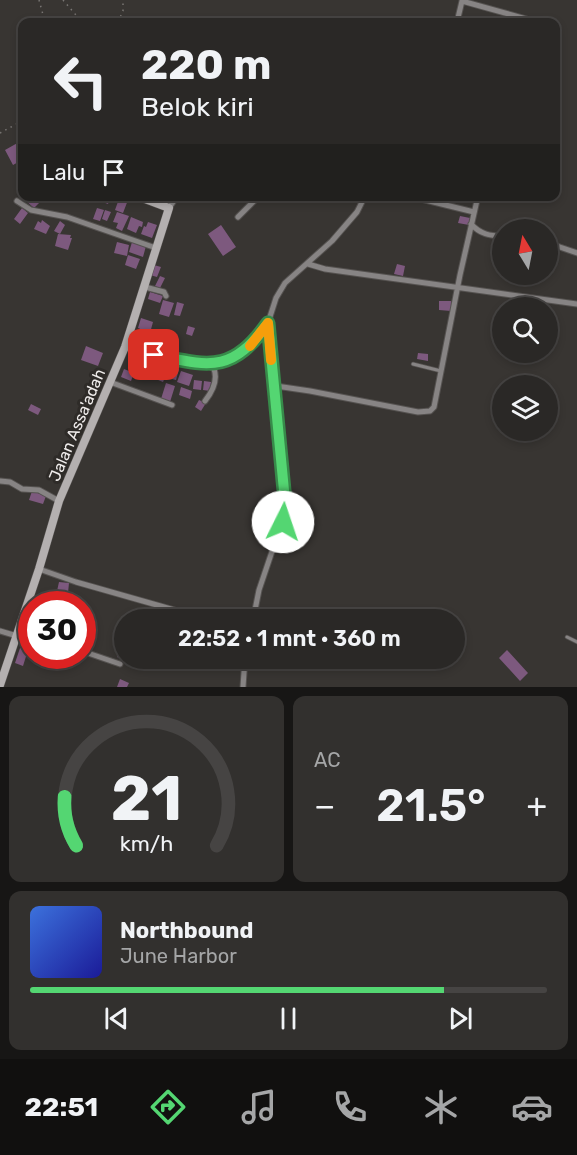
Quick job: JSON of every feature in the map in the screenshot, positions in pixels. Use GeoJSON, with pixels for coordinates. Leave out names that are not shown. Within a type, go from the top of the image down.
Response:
{"type":"FeatureCollection","features":[{"type":"Feature","properties":{"kind":"street"},"geometry":{"type":"LineString","coordinates":[[458,18],[462,0],[523,18]]}},
{"type":"Feature","properties":{"kind":"street"},"geometry":{"type":"LineString","coordinates":[[16,201],[31,210],[67,218],[156,248]]}},
{"type":"Feature","properties":{"kind":"street"},"geometry":{"type":"LineString","coordinates":[[150,201],[169,208],[174,201]]}},
{"type":"Feature","properties":{"kind":"street"},"geometry":{"type":"LineString","coordinates":[[238,217],[254,201]]}},
{"type":"Feature","properties":{"kind":"street"},"geometry":{"type":"LineString","coordinates":[[255,609],[259,590],[285,513],[276,386],[268,323],[276,298],[285,283],[308,264],[345,225],[357,212],[362,201]]}},
{"type":"Feature","properties":{"kind":"street"},"geometry":{"type":"LineString","coordinates":[[429,201],[474,212]]}},
{"type":"Feature","properties":{"kind":"street"},"geometry":{"type":"LineString","coordinates":[[276,386],[424,412],[430,411],[436,404],[477,201]]}},
{"type":"Feature","properties":{"kind":"street","name":"Jalan Assa'adah"},"geometry":{"type":"LineString","coordinates":[[32,591],[59,501],[125,347],[169,208]]}},
{"type":"Feature","properties":{"kind":"street"},"geometry":{"type":"LineString","coordinates":[[471,224],[479,232],[492,235]]}},
{"type":"Feature","properties":{"kind":"street"},"geometry":{"type":"LineString","coordinates":[[558,246],[577,253]]}},
{"type":"Feature","properties":{"kind":"street"},"geometry":{"type":"LineString","coordinates":[[308,264],[577,304]]}},
{"type":"Feature","properties":{"kind":"street"},"geometry":{"type":"LineString","coordinates":[[145,287],[164,292],[166,296]]}},
{"type":"Feature","properties":{"kind":"street"},"geometry":{"type":"LineString","coordinates":[[125,347],[138,352],[206,364],[241,353],[268,323]]}},
{"type":"Feature","properties":{"kind":"street"},"geometry":{"type":"LineString","coordinates":[[206,364],[214,369],[216,375],[211,394],[206,401]]}},
{"type":"Feature","properties":{"kind":"street"},"geometry":{"type":"LineString","coordinates":[[110,382],[172,405]]}},
{"type":"Feature","properties":{"kind":"street"},"geometry":{"type":"LineString","coordinates":[[0,481],[22,489],[39,490],[59,501]]}},
{"type":"Feature","properties":{"kind":"street"},"geometry":{"type":"LineString","coordinates":[[39,569],[171,609]]}},
{"type":"Feature","properties":{"kind":"street"},"geometry":{"type":"LineString","coordinates":[[0,631],[18,632]]}},
{"type":"Feature","properties":{"kind":"street","name":"Jalan Assa'adah"},"geometry":{"type":"LineString","coordinates":[[0,685],[18,635]]}},
{"type":"Feature","properties":{"kind":"street"},"geometry":{"type":"LineString","coordinates":[[96,656],[114,662]]}},
{"type":"Feature","properties":{"kind":"street"},"geometry":{"type":"LineString","coordinates":[[243,687],[244,669]]}},
{"type":"Feature","properties":{"kind":"lane"},"geometry":{"type":"LineString","coordinates":[[413,364],[442,372]]}},
{"type":"Feature","properties":{"kind":"lane"},"geometry":{"type":"LineString","coordinates":[[567,637],[577,642]]}},
{"type":"Feature","properties":{"kind":"path"},"geometry":{"type":"LineString","coordinates":[[39,0],[44,18]]}},
{"type":"Feature","properties":{"kind":"path"},"geometry":{"type":"LineString","coordinates":[[63,0],[79,18]]}},
{"type":"Feature","properties":{"kind":"path"},"geometry":{"type":"LineString","coordinates":[[120,18],[123,11],[123,0]]}},
{"type":"Feature","properties":{"kind":"path"},"geometry":{"type":"LineString","coordinates":[[0,133],[18,123]]}},
{"type":"Feature","properties":{"kind":"building"},"geometry":{"type":"Polygon","coordinates":[[[18,143],[18,162],[13,165],[5,150],[18,143]]]}},
{"type":"Feature","properties":{"kind":"building"},"geometry":{"type":"Polygon","coordinates":[[[26,201],[39,201],[34,208],[26,201]]]}},
{"type":"Feature","properties":{"kind":"building"},"geometry":{"type":"Polygon","coordinates":[[[118,201],[128,201],[123,213],[115,210],[118,201]]]}},
{"type":"Feature","properties":{"kind":"building"},"geometry":{"type":"Polygon","coordinates":[[[22,208],[28,213],[20,224],[14,219],[22,208]]]}},
{"type":"Feature","properties":{"kind":"building"},"geometry":{"type":"Polygon","coordinates":[[[97,208],[104,210],[100,221],[93,219],[97,208]]]}},
{"type":"Feature","properties":{"kind":"building"},"geometry":{"type":"Polygon","coordinates":[[[105,210],[111,212],[107,221],[102,219],[105,210]]]}},
{"type":"Feature","properties":{"kind":"building"},"geometry":{"type":"Polygon","coordinates":[[[117,212],[129,216],[122,231],[116,228],[118,223],[113,222],[117,212]]]}},
{"type":"Feature","properties":{"kind":"building"},"geometry":{"type":"Polygon","coordinates":[[[460,216],[470,218],[469,225],[458,223],[460,216]]]}},
{"type":"Feature","properties":{"kind":"building"},"geometry":{"type":"Polygon","coordinates":[[[131,217],[143,222],[142,227],[139,226],[136,233],[127,229],[131,217]]]}},
{"type":"Feature","properties":{"kind":"building"},"geometry":{"type":"Polygon","coordinates":[[[42,220],[50,226],[46,234],[34,229],[38,221],[41,223],[42,220]]]}},
{"type":"Feature","properties":{"kind":"building"},"geometry":{"type":"Polygon","coordinates":[[[60,221],[65,225],[60,234],[54,231],[60,221]]]}},
{"type":"Feature","properties":{"kind":"building"},"geometry":{"type":"Polygon","coordinates":[[[148,222],[157,225],[152,238],[141,234],[148,222]]]}},
{"type":"Feature","properties":{"kind":"building"},"geometry":{"type":"Polygon","coordinates":[[[221,225],[236,247],[223,256],[208,234],[221,225]]]}},
{"type":"Feature","properties":{"kind":"building"},"geometry":{"type":"Polygon","coordinates":[[[58,234],[71,235],[68,250],[55,246],[58,234]]]}},
{"type":"Feature","properties":{"kind":"building"},"geometry":{"type":"Polygon","coordinates":[[[117,242],[129,245],[127,256],[114,253],[117,242]]]}},
{"type":"Feature","properties":{"kind":"building"},"geometry":{"type":"Polygon","coordinates":[[[132,242],[146,246],[143,257],[129,252],[132,242]]]}},
{"type":"Feature","properties":{"kind":"building"},"geometry":{"type":"Polygon","coordinates":[[[128,255],[140,259],[136,269],[125,265],[128,255]]]}},
{"type":"Feature","properties":{"kind":"building"},"geometry":{"type":"Polygon","coordinates":[[[397,264],[405,266],[403,276],[394,274],[397,264]]]}},
{"type":"Feature","properties":{"kind":"building"},"geometry":{"type":"Polygon","coordinates":[[[154,265],[161,267],[157,277],[150,275],[154,265]]]}},
{"type":"Feature","properties":{"kind":"building"},"geometry":{"type":"Polygon","coordinates":[[[160,276],[165,278],[160,288],[155,286],[160,276]]]}},
{"type":"Feature","properties":{"kind":"building"},"geometry":{"type":"Polygon","coordinates":[[[150,292],[163,296],[160,303],[148,299],[150,292]]]}},
{"type":"Feature","properties":{"kind":"building"},"geometry":{"type":"Polygon","coordinates":[[[163,300],[174,303],[169,317],[159,314],[163,300]]]}},
{"type":"Feature","properties":{"kind":"building"},"geometry":{"type":"Polygon","coordinates":[[[439,301],[451,301],[451,311],[439,310],[439,301]]]}},
{"type":"Feature","properties":{"kind":"building"},"geometry":{"type":"Polygon","coordinates":[[[177,302],[184,304],[180,316],[174,315],[177,302]]]}},
{"type":"Feature","properties":{"kind":"building"},"geometry":{"type":"Polygon","coordinates":[[[141,318],[153,322],[150,333],[138,328],[141,318]]]}},
{"type":"Feature","properties":{"kind":"building"},"geometry":{"type":"Polygon","coordinates":[[[188,326],[195,328],[192,336],[186,334],[188,326]]]}},
{"type":"Feature","properties":{"kind":"building"},"geometry":{"type":"Polygon","coordinates":[[[138,330],[146,333],[144,340],[135,337],[138,330]]]}},
{"type":"Feature","properties":{"kind":"building"},"geometry":{"type":"Polygon","coordinates":[[[148,334],[155,336],[150,348],[143,345],[148,334]]]}},
{"type":"Feature","properties":{"kind":"building"},"geometry":{"type":"Polygon","coordinates":[[[133,338],[141,342],[137,351],[129,347],[133,338]]]}},
{"type":"Feature","properties":{"kind":"building"},"geometry":{"type":"Polygon","coordinates":[[[163,340],[170,342],[166,354],[159,352],[163,340]]]}},
{"type":"Feature","properties":{"kind":"building"},"geometry":{"type":"Polygon","coordinates":[[[86,346],[103,353],[98,366],[81,360],[86,346]]]}},
{"type":"Feature","properties":{"kind":"building"},"geometry":{"type":"Polygon","coordinates":[[[418,353],[428,354],[428,361],[417,359],[418,353]]]}},
{"type":"Feature","properties":{"kind":"building"},"geometry":{"type":"Polygon","coordinates":[[[132,361],[144,365],[141,374],[129,369],[132,361]]]}},
{"type":"Feature","properties":{"kind":"building"},"geometry":{"type":"Polygon","coordinates":[[[171,367],[179,369],[176,380],[168,378],[171,367]]]}},
{"type":"Feature","properties":{"kind":"building"},"geometry":{"type":"Polygon","coordinates":[[[124,369],[134,373],[131,381],[121,377],[124,369]]]}},
{"type":"Feature","properties":{"kind":"building"},"geometry":{"type":"Polygon","coordinates":[[[148,369],[167,373],[163,382],[146,375],[148,369]]]}},
{"type":"Feature","properties":{"kind":"building"},"geometry":{"type":"Polygon","coordinates":[[[181,371],[193,375],[189,386],[177,382],[181,371]]]}},
{"type":"Feature","properties":{"kind":"building"},"geometry":{"type":"Polygon","coordinates":[[[194,380],[202,381],[201,390],[193,389],[194,380]]]}},
{"type":"Feature","properties":{"kind":"building"},"geometry":{"type":"Polygon","coordinates":[[[204,381],[211,382],[210,391],[203,390],[204,381]]]}},
{"type":"Feature","properties":{"kind":"building"},"geometry":{"type":"Polygon","coordinates":[[[166,383],[175,386],[170,402],[161,399],[166,383]]]}},
{"type":"Feature","properties":{"kind":"building"},"geometry":{"type":"Polygon","coordinates":[[[181,387],[192,391],[190,399],[179,395],[181,387]]]}},
{"type":"Feature","properties":{"kind":"building"},"geometry":{"type":"Polygon","coordinates":[[[199,400],[206,403],[201,411],[195,407],[199,400]]]}},
{"type":"Feature","properties":{"kind":"building"},"geometry":{"type":"Polygon","coordinates":[[[31,404],[41,409],[38,415],[28,410],[31,404]]]}},
{"type":"Feature","properties":{"kind":"building"},"geometry":{"type":"Polygon","coordinates":[[[32,491],[46,496],[43,504],[29,500],[32,491]]]}},
{"type":"Feature","properties":{"kind":"building"},"geometry":{"type":"Polygon","coordinates":[[[59,582],[69,583],[68,591],[57,591],[59,582]]]}},
{"type":"Feature","properties":{"kind":"building"},"geometry":{"type":"Polygon","coordinates":[[[507,650],[528,673],[520,681],[499,658],[507,650]]]}},
{"type":"Feature","properties":{"kind":"building"},"geometry":{"type":"Polygon","coordinates":[[[120,679],[129,683],[127,687],[117,687],[120,679]]]}},
{"type":"Feature","properties":{"kind":"slow traffic"},"geometry":{"type":"LineString","coordinates":[[250,346],[268,323],[271,360]]}},
{"type":"Feature","properties":{"kind":"route"},"geometry":{"type":"LineString","coordinates":[[154,355],[206,364],[221,361],[241,353],[268,323],[276,386],[285,501],[283,522]]}}]}
